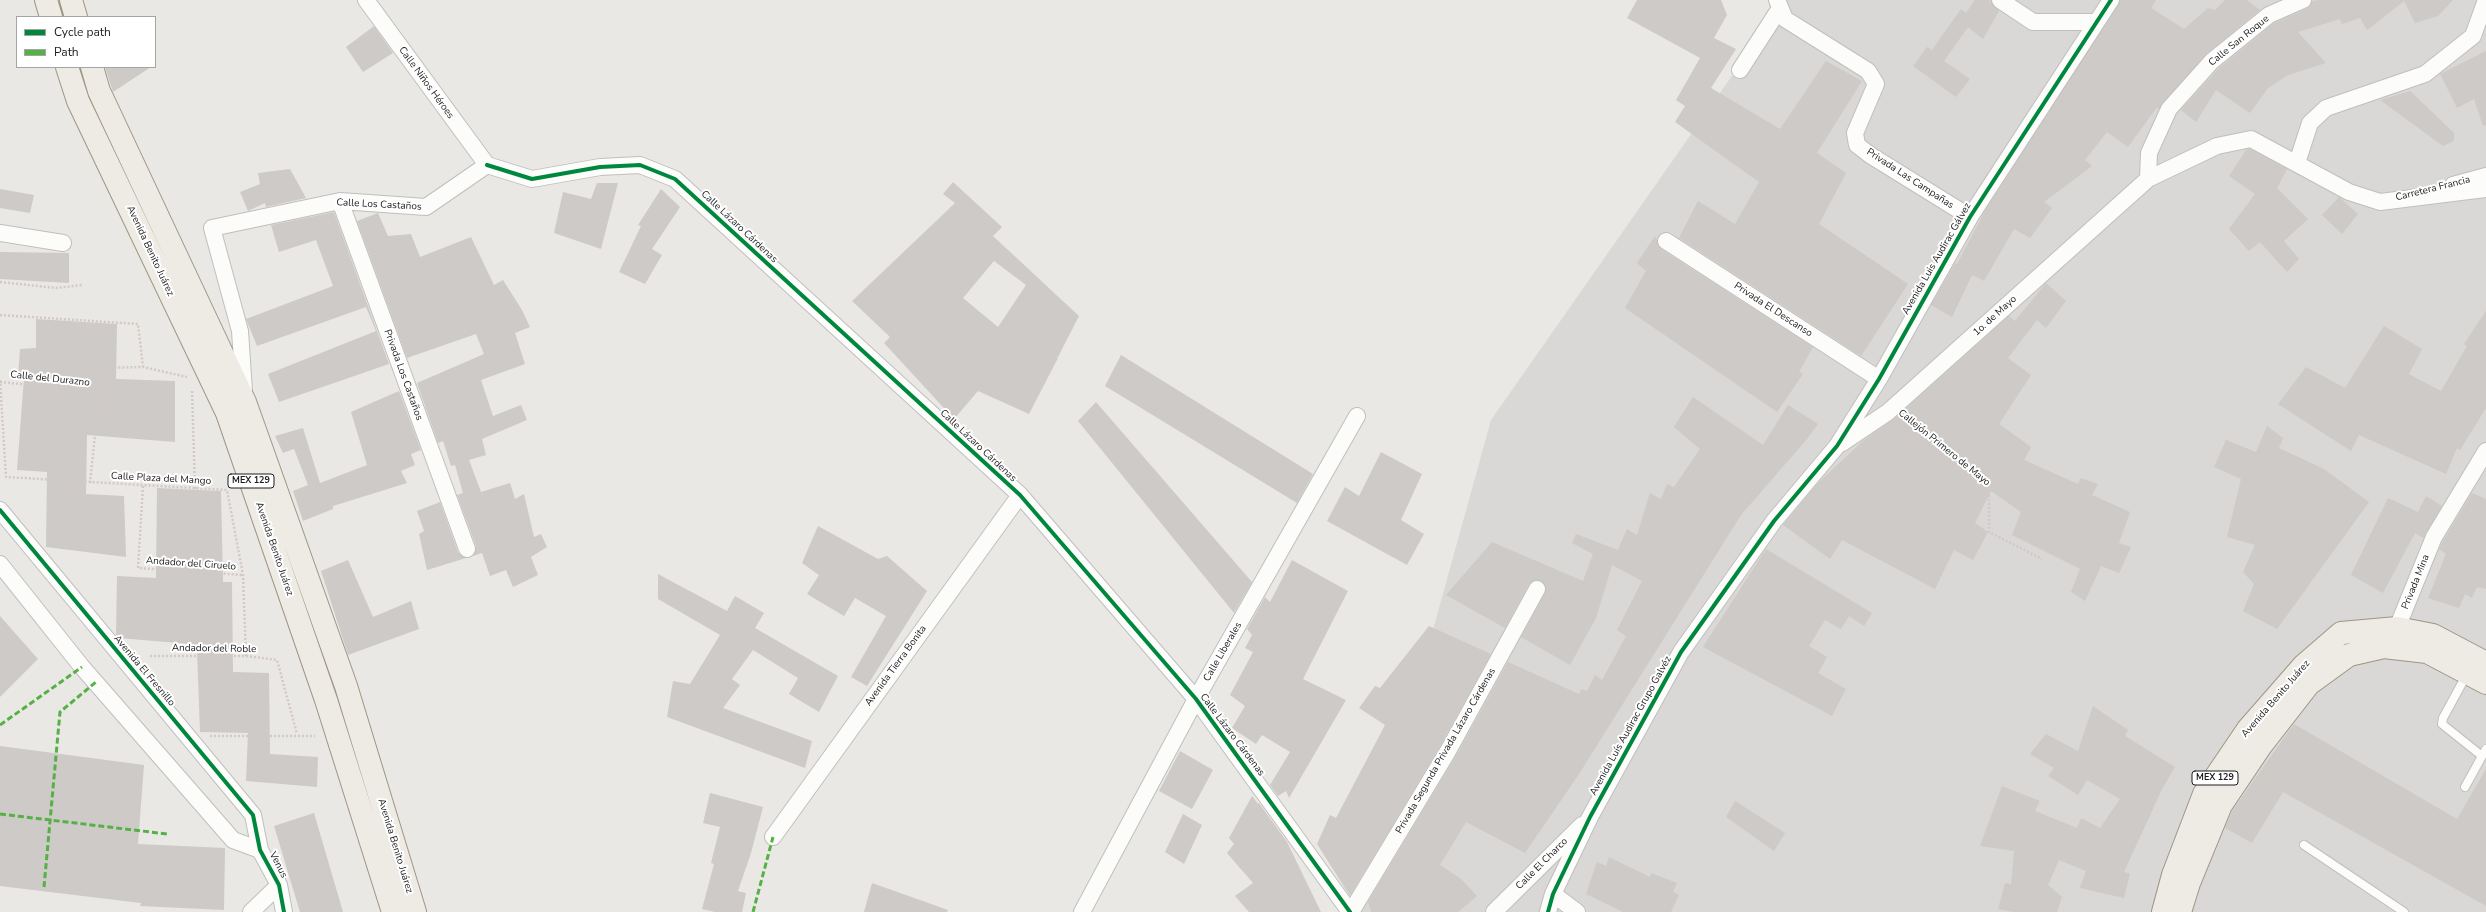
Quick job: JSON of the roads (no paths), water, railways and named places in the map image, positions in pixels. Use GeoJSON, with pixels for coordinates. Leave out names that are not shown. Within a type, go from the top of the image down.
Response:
{"type":"FeatureCollection","features":[{"type":"Feature","properties":{"kind":"main road"},"geometry":{"type":"LineString","coordinates":[[46,0],[51,16]]}},
{"type":"Feature","properties":{"kind":"main road"},"geometry":{"type":"LineString","coordinates":[[71,0],[76,16]]}},
{"type":"Feature","properties":{"kind":"main road","name":"Avenida Benito Juárez"},"geometry":{"type":"LineString","coordinates":[[67,68],[78,101],[227,413],[326,700],[393,912]]}},
{"type":"Feature","properties":{"kind":"main road","name":"Avenida Benito Juárez"},"geometry":{"type":"LineString","coordinates":[[92,68],[102,98],[245,402],[346,686],[415,912]]}},
{"type":"Feature","properties":{"kind":"main road","name":"Avenida Benito Juárez"},"geometry":{"type":"LineString","coordinates":[[2163,912],[2173,875],[2204,794],[2248,729],[2304,665],[2342,633],[2397,628],[2430,644],[2486,663]]}},
{"type":"Feature","properties":{"kind":"main road","name":"Avenida Benito Juárez"},"geometry":{"type":"LineString","coordinates":[[2180,912],[2189,883],[2221,805],[2260,747],[2309,684],[2349,655],[2384,647],[2430,644],[2477,678]]}},
{"type":"Feature","properties":{"kind":"street","name":"Calle Niños Héroes"},"geometry":{"type":"LineString","coordinates":[[366,0],[487,165]]}},
{"type":"Feature","properties":{"kind":"street"},"geometry":{"type":"LineString","coordinates":[[2000,0],[2033,22],[2095,22],[2112,0]]}},
{"type":"Feature","properties":{"kind":"street","name":"Calle San Roque"},"geometry":{"type":"LineString","coordinates":[[2148,179],[2149,153],[2169,109],[2212,61],[2269,15],[2303,0]]}},
{"type":"Feature","properties":{"kind":"street"},"geometry":{"type":"LineString","coordinates":[[2297,163],[2310,123],[2326,108],[2425,74],[2474,36],[2486,0]]}},
{"type":"Feature","properties":{"kind":"street"},"geometry":{"type":"LineString","coordinates":[[1740,70],[1779,4]]}},
{"type":"Feature","properties":{"kind":"street","name":"Privada Las Campañas"},"geometry":{"type":"LineString","coordinates":[[1779,4],[1785,19],[1868,71],[1876,84],[1855,133],[1857,145],[1870,155],[1970,217]]}},
{"type":"Feature","properties":{"kind":"street","name":"Avenida Luis Audirac Gálvez"},"geometry":{"type":"LineString","coordinates":[[1837,446],[1879,379],[1970,217],[2095,22]]}},
{"type":"Feature","properties":{"kind":"street","name":"1o. de Mayo"},"geometry":{"type":"LineString","coordinates":[[1837,446],[1888,412],[2148,179],[2217,146],[2251,139],[2349,192],[2380,202]]}},
{"type":"Feature","properties":{"kind":"street","name":"Calle Los Castaños"},"geometry":{"type":"LineString","coordinates":[[245,402],[240,331],[212,228],[340,201],[426,207],[487,165]]}},
{"type":"Feature","properties":{"kind":"street","name":"Calle Lázaro Cárdenas"},"geometry":{"type":"LineString","coordinates":[[487,165],[532,179],[600,167],[640,165],[676,179],[1020,495],[1196,699],[1351,912]]}},
{"type":"Feature","properties":{"kind":"street","name":"Carretera Francia"},"geometry":{"type":"LineString","coordinates":[[2380,202],[2486,176]]}},
{"type":"Feature","properties":{"kind":"street"},"geometry":{"type":"LineString","coordinates":[[2380,202],[2486,189]]}},
{"type":"Feature","properties":{"kind":"street","name":"Privada Los Castaños"},"geometry":{"type":"LineString","coordinates":[[340,201],[467,549]]}},
{"type":"Feature","properties":{"kind":"street"},"geometry":{"type":"LineString","coordinates":[[0,232],[63,243]]}},
{"type":"Feature","properties":{"kind":"street","name":"Privada El Descanso"},"geometry":{"type":"LineString","coordinates":[[1666,241],[1879,379]]}},
{"type":"Feature","properties":{"kind":"street","name":"Calle Liberales"},"geometry":{"type":"LineString","coordinates":[[1082,912],[1196,699],[1357,416]]}},
{"type":"Feature","properties":{"kind":"street","name":"Avenida Luís Audirac Grupo Galvéz"},"geometry":{"type":"LineString","coordinates":[[1548,912],[1553,894],[1590,817],[1681,652],[1774,520],[1837,446]]}},
{"type":"Feature","properties":{"kind":"street","name":"Privada Mina"},"geometry":{"type":"LineString","coordinates":[[2397,628],[2434,537],[2486,451]]}},
{"type":"Feature","properties":{"kind":"street","name":"Avenida Tierra Bonita"},"geometry":{"type":"LineString","coordinates":[[773,837],[1020,495]]}},
{"type":"Feature","properties":{"kind":"street","name":"Avenida El Fresnillo"},"geometry":{"type":"LineString","coordinates":[[0,510],[253,815],[260,850]]}},
{"type":"Feature","properties":{"kind":"street"},"geometry":{"type":"LineString","coordinates":[[0,564],[82,667],[233,840],[260,850]]}},
{"type":"Feature","properties":{"kind":"street","name":"Privada Segunda Privada Lázaro Cárdenas"},"geometry":{"type":"LineString","coordinates":[[1351,912],[1448,751],[1537,589]]}},
{"type":"Feature","properties":{"kind":"street","name":"Calle El Charco"},"geometry":{"type":"LineString","coordinates":[[1494,912],[1590,817]]}},
{"type":"Feature","properties":{"kind":"street","name":"Venus"},"geometry":{"type":"LineString","coordinates":[[260,850],[279,885],[284,912]]}},
{"type":"Feature","properties":{"kind":"street"},"geometry":{"type":"LineString","coordinates":[[251,912],[279,885]]}},
{"type":"Feature","properties":{"kind":"street"},"geometry":{"type":"LineString","coordinates":[[1553,894],[1577,912]]}},
{"type":"Feature","properties":{"kind":"lane"},"geometry":{"type":"LineString","coordinates":[[2465,787],[2484,753],[2442,724],[2443,718],[2477,678]]}},
{"type":"Feature","properties":{"kind":"lane"},"geometry":{"type":"LineString","coordinates":[[2304,845],[2404,912]]}}]}
